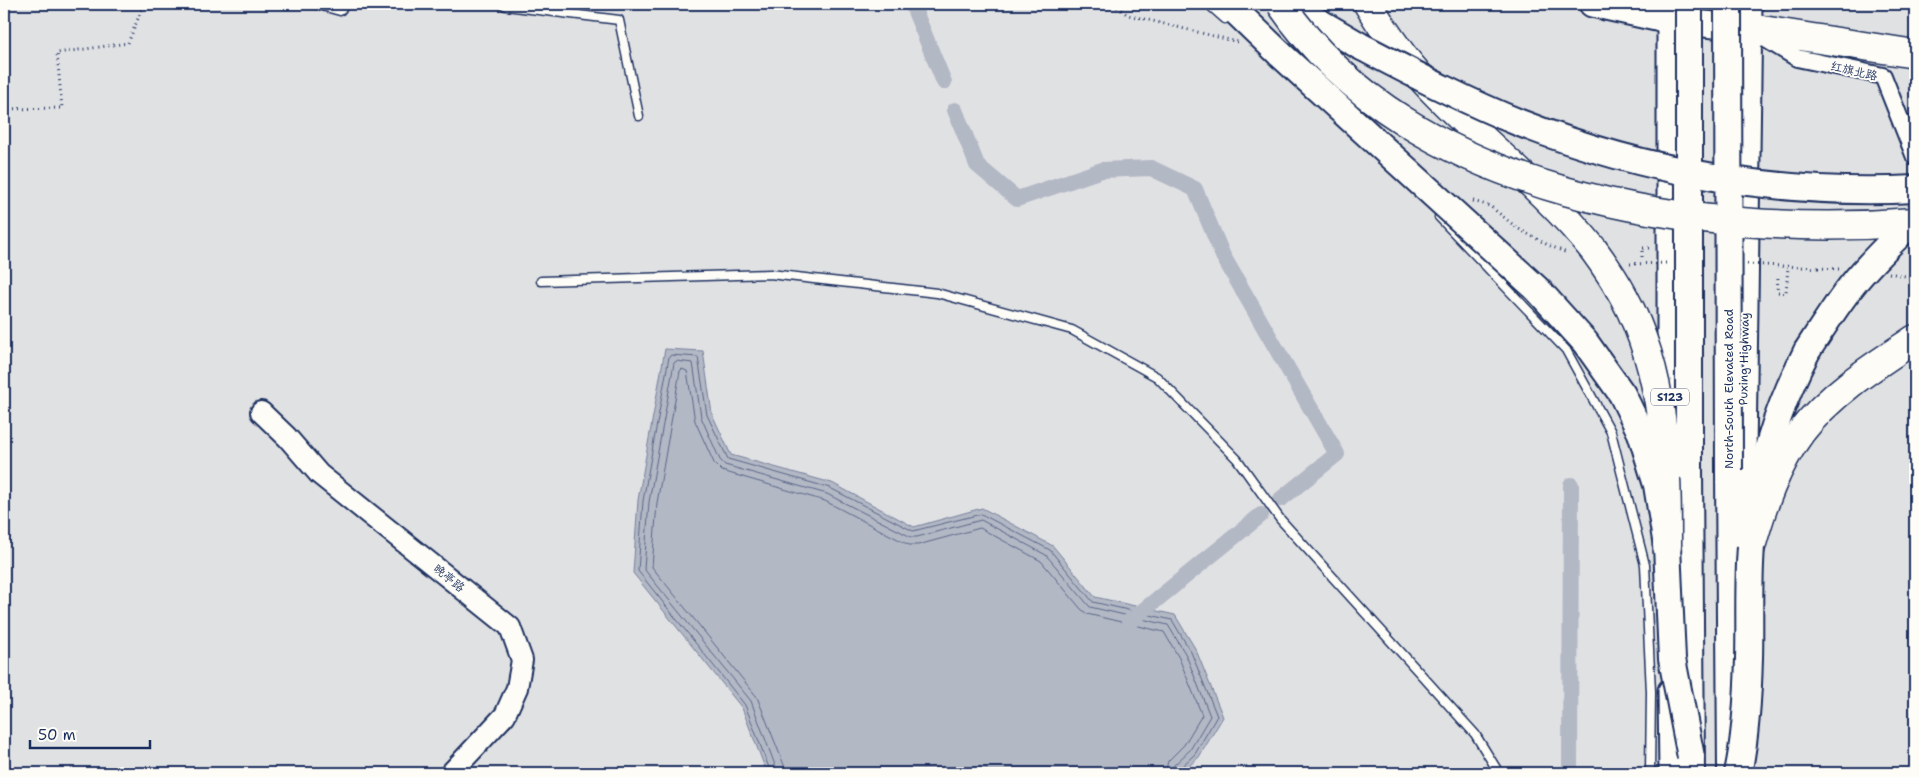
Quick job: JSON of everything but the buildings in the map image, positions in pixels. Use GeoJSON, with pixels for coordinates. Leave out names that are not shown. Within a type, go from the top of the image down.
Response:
{"type":"FeatureCollection","features":[{"type":"Feature","properties":{"kind":"highway"},"geometry":{"type":"LineString","coordinates":[[1281,4],[1318,51],[1372,98],[1405,120],[1454,148],[1515,175],[1600,200],[1690,217],[1780,226],[1826,227],[1915,221]]}},
{"type":"Feature","properties":{"kind":"highway"},"geometry":{"type":"LineString","coordinates":[[1288,4],[1360,46],[1468,100],[1518,122],[1596,150],[1636,161],[1717,178],[1769,185],[1848,190],[1915,189]]}},
{"type":"Feature","properties":{"kind":"highway"},"geometry":{"type":"LineString","coordinates":[[1368,4],[1394,45],[1425,83],[1548,198],[1574,226],[1604,264],[1624,298],[1647,351],[1661,406],[1666,465],[1666,546],[1672,659],[1684,768]]}},
{"type":"Feature","properties":{"kind":"highway","name":"North-South Elevated Road"},"geometry":{"type":"LineString","coordinates":[[1728,4],[1731,773]]}},
{"type":"Feature","properties":{"kind":"highway"},"geometry":{"type":"LineString","coordinates":[[1676,9],[1684,768]]}},
{"type":"Feature","properties":{"kind":"highway"},"geometry":{"type":"LineString","coordinates":[[1228,13],[1281,55],[1538,290],[1585,342],[1622,394],[1641,433],[1657,485],[1666,546]]}},
{"type":"Feature","properties":{"kind":"highway"},"geometry":{"type":"LineString","coordinates":[[1749,16],[1915,54]]}},
{"type":"Feature","properties":{"kind":"highway"},"geometry":{"type":"LineString","coordinates":[[1740,773],[1749,659],[1749,572],[1751,546],[1758,484],[1766,450],[1777,416],[1791,383],[1829,316],[1854,282],[1915,221]]}},
{"type":"Feature","properties":{"kind":"highway"},"geometry":{"type":"LineString","coordinates":[[1751,546],[1768,494],[1783,462],[1801,432],[1828,402],[1915,339]]}},
{"type":"Feature","properties":{"kind":"main road"},"geometry":{"type":"LineString","coordinates":[[1592,4],[1749,16]]}},
{"type":"Feature","properties":{"kind":"main road","name":"Puxing Highway"},"geometry":{"type":"LineString","coordinates":[[1740,773],[1749,16]]}},
{"type":"Feature","properties":{"kind":"street","name":"红旗北路"},"geometry":{"type":"LineString","coordinates":[[1749,16],[1797,58],[1883,76],[1915,157]]}},
{"type":"Feature","properties":{"kind":"street","name":"晚亭路"},"geometry":{"type":"LineString","coordinates":[[261,412],[287,437],[319,474],[510,627],[522,660],[517,688],[505,716],[451,773]]}},
{"type":"Feature","properties":{"kind":"lane"},"geometry":{"type":"LineString","coordinates":[[315,4],[340,11],[346,4]]}},
{"type":"Feature","properties":{"kind":"lane"},"geometry":{"type":"LineString","coordinates":[[502,4],[619,20],[639,116]]}},
{"type":"Feature","properties":{"kind":"lane"},"geometry":{"type":"LineString","coordinates":[[1208,4],[1228,13]]}},
{"type":"Feature","properties":{"kind":"lane"},"geometry":{"type":"LineString","coordinates":[[1436,214],[1566,350],[1611,432],[1645,565],[1651,692],[1650,773]]}},
{"type":"Feature","properties":{"kind":"lane"},"geometry":{"type":"LineString","coordinates":[[541,281],[770,274],[937,294],[1072,330],[1157,377],[1237,459],[1280,519],[1475,734],[1499,773]]}},
{"type":"Feature","properties":{"kind":"path"},"geometry":{"type":"LineString","coordinates":[[4,109],[62,108],[57,53],[128,44],[144,4]]}},
{"type":"Feature","properties":{"kind":"path"},"geometry":{"type":"LineString","coordinates":[[1778,278],[1777,292],[1786,293],[1788,267]]}},
{"type":"Feature","properties":{"kind":"shaded area"},"geometry":{"type":"Polygon","coordinates":[[[4,4],[1915,4],[1915,773],[4,773],[4,4]]]}},
{"type":"Feature","properties":{"kind":"water"},"geometry":{"type":"Polygon","coordinates":[[[665,349],[703,351],[712,414],[731,455],[832,483],[914,527],[982,508],[1053,546],[1095,597],[1175,615],[1196,650],[1223,717],[1199,757],[1181,773],[767,773],[742,708],[633,573],[638,500],[665,349]]]}},
{"type":"Feature","properties":{"kind":"waterway"},"geometry":{"type":"LineString","coordinates":[[912,4],[944,82]]}},
{"type":"Feature","properties":{"kind":"waterway"},"geometry":{"type":"LineString","coordinates":[[955,110],[977,165],[1017,199],[1102,170],[1151,168],[1195,189],[1223,256],[1337,454],[1281,499]]}},
{"type":"Feature","properties":{"kind":"waterway"},"geometry":{"type":"LineString","coordinates":[[1570,773],[1571,485]]}},
{"type":"Feature","properties":{"kind":"waterway"},"geometry":{"type":"LineString","coordinates":[[1129,622],[1261,515]]}}]}
